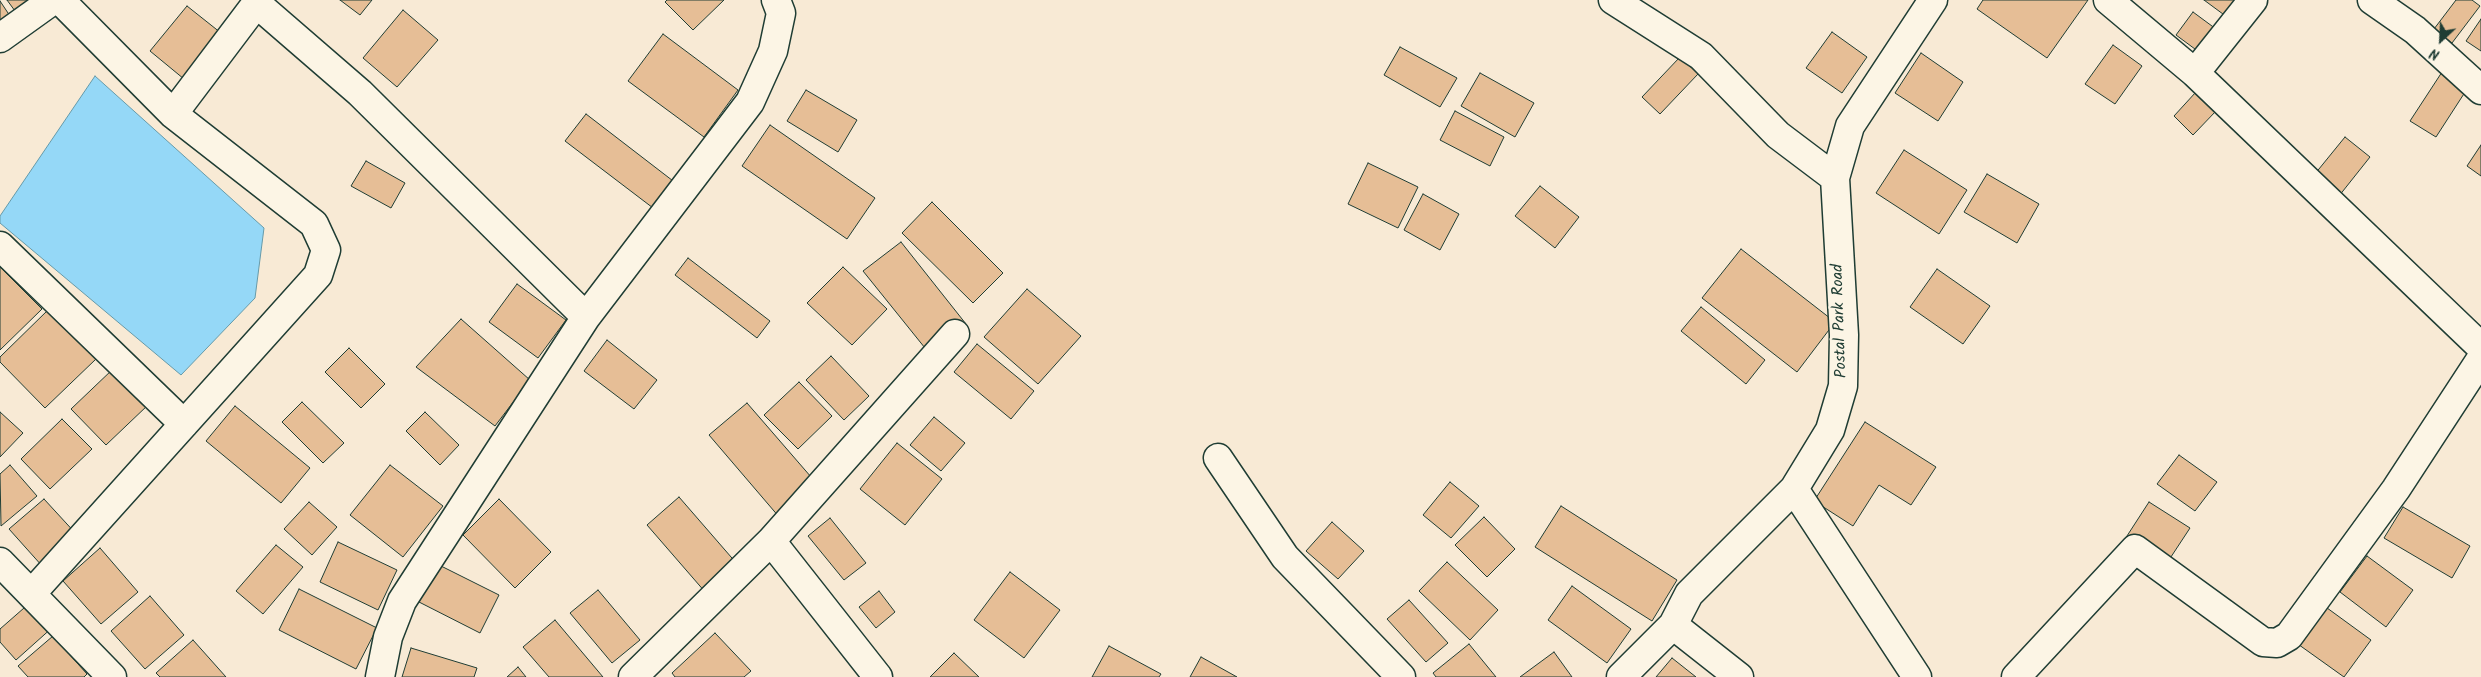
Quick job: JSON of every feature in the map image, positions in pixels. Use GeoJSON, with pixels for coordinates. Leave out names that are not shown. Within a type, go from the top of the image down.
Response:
{"type":"FeatureCollection","features":[{"type":"Feature","properties":{"kind":"street"},"geometry":{"type":"LineString","coordinates":[[0,38],[53,0]]}},
{"type":"Feature","properties":{"kind":"street"},"geometry":{"type":"LineString","coordinates":[[32,593],[318,275],[326,250],[314,224],[173,114],[60,0]]}},
{"type":"Feature","properties":{"kind":"street"},"geometry":{"type":"LineString","coordinates":[[380,677],[388,637],[402,600],[586,317],[750,102],[773,51],[781,13],[776,0]]}},
{"type":"Feature","properties":{"kind":"street"},"geometry":{"type":"LineString","coordinates":[[1613,0],[1701,56],[1778,135],[1835,178]]}},
{"type":"Feature","properties":{"kind":"street","name":"Postal Park Road"},"geometry":{"type":"LineString","coordinates":[[1621,677],[1673,625],[1689,594],[1794,489],[1830,430],[1843,386],[1844,335],[1835,178],[1850,126],[1933,0]]}},
{"type":"Feature","properties":{"kind":"street"},"geometry":{"type":"LineString","coordinates":[[2108,0],[2195,73],[2481,347]]}},
{"type":"Feature","properties":{"kind":"street"},"geometry":{"type":"LineString","coordinates":[[2195,73],[2253,0]]}},
{"type":"Feature","properties":{"kind":"street"},"geometry":{"type":"LineString","coordinates":[[2372,0],[2415,30],[2481,90]]}},
{"type":"Feature","properties":{"kind":"street"},"geometry":{"type":"LineString","coordinates":[[173,114],[258,2],[360,93],[586,317]]}},
{"type":"Feature","properties":{"kind":"street"},"geometry":{"type":"LineString","coordinates":[[0,246],[184,424]]}},
{"type":"Feature","properties":{"kind":"street"},"geometry":{"type":"LineString","coordinates":[[633,677],[771,541],[955,334]]}},
{"type":"Feature","properties":{"kind":"street"},"geometry":{"type":"LineString","coordinates":[[2016,677],[2135,549],[2263,642],[2277,643],[2289,636],[2396,489],[2481,359]]}},
{"type":"Feature","properties":{"kind":"street"},"geometry":{"type":"LineString","coordinates":[[1218,458],[1284,557],[1401,677]]}},
{"type":"Feature","properties":{"kind":"street"},"geometry":{"type":"LineString","coordinates":[[1794,489],[1917,677]]}},
{"type":"Feature","properties":{"kind":"street"},"geometry":{"type":"LineString","coordinates":[[771,541],[878,677]]}},
{"type":"Feature","properties":{"kind":"street"},"geometry":{"type":"LineString","coordinates":[[0,562],[112,677]]}},
{"type":"Feature","properties":{"kind":"street"},"geometry":{"type":"LineString","coordinates":[[1673,625],[1739,677]]}},
{"type":"Feature","properties":{"kind":"water"},"geometry":{"type":"Polygon","coordinates":[[[95,76],[264,228],[255,298],[181,375],[0,223],[0,216],[95,76]]]}},
{"type":"Feature","properties":{"kind":"building"},"geometry":{"type":"Polygon","coordinates":[[[7,0],[29,0],[15,11],[7,0]]]}},
{"type":"Feature","properties":{"kind":"building"},"geometry":{"type":"Polygon","coordinates":[[[340,0],[372,0],[360,15],[340,0]]]}},
{"type":"Feature","properties":{"kind":"building"},"geometry":{"type":"Polygon","coordinates":[[[667,0],[724,0],[693,30],[665,2],[667,0]]]}},
{"type":"Feature","properties":{"kind":"building"},"geometry":{"type":"Polygon","coordinates":[[[1983,0],[2088,0],[2047,58],[1977,9],[1983,0]]]}},
{"type":"Feature","properties":{"kind":"building"},"geometry":{"type":"Polygon","coordinates":[[[2204,0],[2240,0],[2227,17],[2204,0]]]}},
{"type":"Feature","properties":{"kind":"building"},"geometry":{"type":"Polygon","coordinates":[[[2456,0],[2472,0],[2480,6],[2452,43],[2434,29],[2456,0]]]}},
{"type":"Feature","properties":{"kind":"building"},"geometry":{"type":"Polygon","coordinates":[[[0,1],[10,16],[0,23],[0,1]]]}},
{"type":"Feature","properties":{"kind":"building"},"geometry":{"type":"Polygon","coordinates":[[[187,6],[221,33],[184,79],[150,51],[187,6]]]}},
{"type":"Feature","properties":{"kind":"building"},"geometry":{"type":"Polygon","coordinates":[[[403,10],[438,40],[397,87],[363,58],[403,10]]]}},
{"type":"Feature","properties":{"kind":"building"},"geometry":{"type":"Polygon","coordinates":[[[2193,12],[2216,29],[2199,52],[2176,35],[2193,12]]]}},
{"type":"Feature","properties":{"kind":"building"},"geometry":{"type":"Polygon","coordinates":[[[2481,19],[2481,51],[2466,41],[2481,19]]]}},
{"type":"Feature","properties":{"kind":"building"},"geometry":{"type":"Polygon","coordinates":[[[1832,32],[1867,57],[1842,93],[1806,68],[1832,32]]]}},
{"type":"Feature","properties":{"kind":"building"},"geometry":{"type":"Polygon","coordinates":[[[663,34],[738,90],[704,137],[628,81],[663,34]]]}},
{"type":"Feature","properties":{"kind":"building"},"geometry":{"type":"Polygon","coordinates":[[[2113,45],[2142,66],[2115,104],[2085,84],[2113,45]]]}},
{"type":"Feature","properties":{"kind":"building"},"geometry":{"type":"Polygon","coordinates":[[[1400,47],[1457,78],[1440,107],[1384,75],[1400,47]]]}},
{"type":"Feature","properties":{"kind":"building"},"geometry":{"type":"Polygon","coordinates":[[[1921,53],[1963,82],[1938,121],[1895,93],[1921,53]]]}},
{"type":"Feature","properties":{"kind":"building"},"geometry":{"type":"Polygon","coordinates":[[[1680,57],[1698,74],[1660,114],[1642,97],[1680,57]]]}},
{"type":"Feature","properties":{"kind":"building"},"geometry":{"type":"Polygon","coordinates":[[[2444,69],[2469,86],[2436,137],[2410,121],[2444,69]]]}},
{"type":"Feature","properties":{"kind":"building"},"geometry":{"type":"Polygon","coordinates":[[[1480,73],[1534,103],[1515,137],[1461,106],[1480,73]]]}},
{"type":"Feature","properties":{"kind":"building"},"geometry":{"type":"Polygon","coordinates":[[[806,90],[857,120],[838,152],[787,121],[806,90]]]}},
{"type":"Feature","properties":{"kind":"building"},"geometry":{"type":"Polygon","coordinates":[[[2196,92],[2216,111],[2193,135],[2174,116],[2196,92]]]}},
{"type":"Feature","properties":{"kind":"building"},"geometry":{"type":"Polygon","coordinates":[[[1455,111],[1504,137],[1490,166],[1440,140],[1455,111]]]}},
{"type":"Feature","properties":{"kind":"building"},"geometry":{"type":"Polygon","coordinates":[[[586,114],[677,184],[657,211],[565,141],[586,114]]]}},
{"type":"Feature","properties":{"kind":"building"},"geometry":{"type":"Polygon","coordinates":[[[770,125],[875,198],[847,239],[742,166],[770,125]]]}},
{"type":"Feature","properties":{"kind":"building"},"geometry":{"type":"Polygon","coordinates":[[[2345,137],[2370,157],[2335,201],[2310,180],[2345,137]]]}},
{"type":"Feature","properties":{"kind":"building"},"geometry":{"type":"Polygon","coordinates":[[[2481,145],[2481,176],[2467,166],[2481,145]]]}},
{"type":"Feature","properties":{"kind":"building"},"geometry":{"type":"Polygon","coordinates":[[[1904,150],[1967,190],[1939,234],[1876,193],[1904,150]]]}},
{"type":"Feature","properties":{"kind":"building"},"geometry":{"type":"Polygon","coordinates":[[[366,161],[405,183],[391,208],[351,186],[366,161]]]}},
{"type":"Feature","properties":{"kind":"building"},"geometry":{"type":"Polygon","coordinates":[[[1368,163],[1418,187],[1398,228],[1348,204],[1368,163]]]}},
{"type":"Feature","properties":{"kind":"building"},"geometry":{"type":"Polygon","coordinates":[[[1987,174],[2039,204],[2017,243],[1964,212],[1987,174]]]}},
{"type":"Feature","properties":{"kind":"building"},"geometry":{"type":"Polygon","coordinates":[[[1540,186],[1579,217],[1555,248],[1515,216],[1540,186]]]}},
{"type":"Feature","properties":{"kind":"building"},"geometry":{"type":"Polygon","coordinates":[[[1423,194],[1459,214],[1440,250],[1404,230],[1423,194]]]}},
{"type":"Feature","properties":{"kind":"building"},"geometry":{"type":"Polygon","coordinates":[[[932,202],[1003,273],[973,303],[902,233],[932,202]]]}},
{"type":"Feature","properties":{"kind":"building"},"geometry":{"type":"Polygon","coordinates":[[[901,242],[966,324],[929,353],[863,271],[901,242]]]}},
{"type":"Feature","properties":{"kind":"building"},"geometry":{"type":"Polygon","coordinates":[[[1741,249],[1835,322],[1797,372],[1702,298],[1741,249]]]}},
{"type":"Feature","properties":{"kind":"building"},"geometry":{"type":"Polygon","coordinates":[[[688,258],[770,321],[757,338],[675,275],[688,258]]]}},
{"type":"Feature","properties":{"kind":"building"},"geometry":{"type":"Polygon","coordinates":[[[0,267],[42,309],[0,350],[0,267]]]}},
{"type":"Feature","properties":{"kind":"building"},"geometry":{"type":"Polygon","coordinates":[[[843,267],[887,309],[852,345],[807,303],[843,267]]]}},
{"type":"Feature","properties":{"kind":"building"},"geometry":{"type":"Polygon","coordinates":[[[1937,269],[1990,306],[1963,344],[1910,307],[1937,269]]]}},
{"type":"Feature","properties":{"kind":"building"},"geometry":{"type":"Polygon","coordinates":[[[517,284],[566,320],[538,358],[489,322],[517,284]]]}},
{"type":"Feature","properties":{"kind":"building"},"geometry":{"type":"Polygon","coordinates":[[[1027,289],[1081,336],[1038,384],[984,337],[1027,289]]]}},
{"type":"Feature","properties":{"kind":"building"},"geometry":{"type":"Polygon","coordinates":[[[1701,307],[1765,360],[1746,384],[1681,331],[1701,307]]]}},
{"type":"Feature","properties":{"kind":"building"},"geometry":{"type":"Polygon","coordinates":[[[48,310],[96,359],[45,408],[0,362],[0,357],[48,310]]]}},
{"type":"Feature","properties":{"kind":"building"},"geometry":{"type":"Polygon","coordinates":[[[461,319],[530,380],[495,426],[416,367],[461,319]]]}},
{"type":"Feature","properties":{"kind":"building"},"geometry":{"type":"Polygon","coordinates":[[[607,340],[657,380],[634,409],[584,371],[607,340]]]}},
{"type":"Feature","properties":{"kind":"building"},"geometry":{"type":"Polygon","coordinates":[[[977,344],[1034,391],[1011,419],[954,372],[977,344]]]}},
{"type":"Feature","properties":{"kind":"building"},"geometry":{"type":"Polygon","coordinates":[[[349,348],[385,384],[361,408],[325,372],[349,348]]]}},
{"type":"Feature","properties":{"kind":"building"},"geometry":{"type":"Polygon","coordinates":[[[831,356],[869,396],[844,420],[806,380],[831,356]]]}},
{"type":"Feature","properties":{"kind":"building"},"geometry":{"type":"Polygon","coordinates":[[[113,369],[148,405],[106,445],[71,409],[113,369]]]}},
{"type":"Feature","properties":{"kind":"building"},"geometry":{"type":"Polygon","coordinates":[[[799,382],[832,416],[798,449],[764,415],[799,382]]]}},
{"type":"Feature","properties":{"kind":"building"},"geometry":{"type":"Polygon","coordinates":[[[302,402],[344,443],[323,463],[282,422],[302,402]]]}},
{"type":"Feature","properties":{"kind":"building"},"geometry":{"type":"Polygon","coordinates":[[[747,403],[818,485],[780,518],[709,435],[747,403]]]}},
{"type":"Feature","properties":{"kind":"building"},"geometry":{"type":"Polygon","coordinates":[[[235,406],[310,468],[281,503],[206,441],[235,406]]]}},
{"type":"Feature","properties":{"kind":"building"},"geometry":{"type":"Polygon","coordinates":[[[0,412],[23,433],[0,457],[0,412]]]}},
{"type":"Feature","properties":{"kind":"building"},"geometry":{"type":"Polygon","coordinates":[[[425,412],[459,445],[440,465],[406,431],[425,412]]]}},
{"type":"Feature","properties":{"kind":"building"},"geometry":{"type":"Polygon","coordinates":[[[934,417],[965,443],[941,471],[910,445],[934,417]]]}},
{"type":"Feature","properties":{"kind":"building"},"geometry":{"type":"Polygon","coordinates":[[[62,419],[92,449],[50,489],[21,459],[62,419]]]}},
{"type":"Feature","properties":{"kind":"building"},"geometry":{"type":"Polygon","coordinates":[[[1865,422],[1936,467],[1911,505],[1879,485],[1853,526],[1814,501],[1865,422]]]}},
{"type":"Feature","properties":{"kind":"building"},"geometry":{"type":"Polygon","coordinates":[[[897,443],[942,479],[905,525],[860,489],[897,443]]]}},
{"type":"Feature","properties":{"kind":"building"},"geometry":{"type":"Polygon","coordinates":[[[2179,455],[2217,482],[2195,511],[2157,484],[2179,455]]]}},
{"type":"Feature","properties":{"kind":"building"},"geometry":{"type":"Polygon","coordinates":[[[10,465],[37,496],[1,526],[0,474],[10,465]]]}},
{"type":"Feature","properties":{"kind":"building"},"geometry":{"type":"Polygon","coordinates":[[[390,465],[443,506],[403,557],[350,515],[390,465]]]}},
{"type":"Feature","properties":{"kind":"building"},"geometry":{"type":"Polygon","coordinates":[[[1450,482],[1479,506],[1451,538],[1423,515],[1450,482]]]}},
{"type":"Feature","properties":{"kind":"building"},"geometry":{"type":"Polygon","coordinates":[[[679,497],[738,565],[706,593],[647,525],[679,497]]]}},
{"type":"Feature","properties":{"kind":"building"},"geometry":{"type":"Polygon","coordinates":[[[44,499],[78,536],[43,567],[9,529],[44,499]]]}},
{"type":"Feature","properties":{"kind":"building"},"geometry":{"type":"Polygon","coordinates":[[[499,499],[551,552],[515,588],[463,535],[499,499]]]}},
{"type":"Feature","properties":{"kind":"building"},"geometry":{"type":"Polygon","coordinates":[[[309,502],[337,527],[312,555],[284,529],[309,502]]]}},
{"type":"Feature","properties":{"kind":"building"},"geometry":{"type":"Polygon","coordinates":[[[2149,502],[2190,528],[2165,566],[2125,539],[2149,502]]]}},
{"type":"Feature","properties":{"kind":"building"},"geometry":{"type":"Polygon","coordinates":[[[1561,506],[1677,580],[1652,621],[1535,547],[1561,506]]]}},
{"type":"Feature","properties":{"kind":"building"},"geometry":{"type":"Polygon","coordinates":[[[2403,507],[2470,546],[2452,578],[2384,538],[2403,507]]]}},
{"type":"Feature","properties":{"kind":"building"},"geometry":{"type":"Polygon","coordinates":[[[1484,517],[1515,549],[1487,577],[1455,545],[1484,517]]]}},
{"type":"Feature","properties":{"kind":"building"},"geometry":{"type":"Polygon","coordinates":[[[830,518],[866,563],[844,580],[808,536],[830,518]]]}},
{"type":"Feature","properties":{"kind":"building"},"geometry":{"type":"Polygon","coordinates":[[[1332,522],[1364,551],[1338,579],[1306,551],[1332,522]]]}},
{"type":"Feature","properties":{"kind":"building"},"geometry":{"type":"Polygon","coordinates":[[[338,542],[397,570],[378,610],[320,582],[338,542]]]}},
{"type":"Feature","properties":{"kind":"building"},"geometry":{"type":"Polygon","coordinates":[[[276,545],[303,567],[263,614],[236,591],[276,545]]]}},
{"type":"Feature","properties":{"kind":"building"},"geometry":{"type":"Polygon","coordinates":[[[100,548],[138,592],[101,624],[63,581],[100,548]]]}},
{"type":"Feature","properties":{"kind":"building"},"geometry":{"type":"Polygon","coordinates":[[[2367,556],[2413,590],[2386,627],[2340,592],[2367,556]]]}},
{"type":"Feature","properties":{"kind":"building"},"geometry":{"type":"Polygon","coordinates":[[[1447,562],[1498,610],[1470,640],[1419,591],[1447,562]]]}},
{"type":"Feature","properties":{"kind":"building"},"geometry":{"type":"Polygon","coordinates":[[[437,564],[499,595],[480,633],[419,602],[437,564]]]}},
{"type":"Feature","properties":{"kind":"building"},"geometry":{"type":"Polygon","coordinates":[[[1010,572],[1060,610],[1024,658],[974,620],[1010,572]]]}},
{"type":"Feature","properties":{"kind":"building"},"geometry":{"type":"Polygon","coordinates":[[[1572,586],[1631,629],[1607,663],[1548,620],[1572,586]]]}},
{"type":"Feature","properties":{"kind":"building"},"geometry":{"type":"Polygon","coordinates":[[[299,589],[377,628],[356,669],[279,630],[299,589]]]}},
{"type":"Feature","properties":{"kind":"building"},"geometry":{"type":"Polygon","coordinates":[[[598,590],[640,640],[612,663],[570,613],[598,590]]]}},
{"type":"Feature","properties":{"kind":"building"},"geometry":{"type":"Polygon","coordinates":[[[879,591],[895,612],[876,628],[859,607],[879,591]]]}},
{"type":"Feature","properties":{"kind":"building"},"geometry":{"type":"Polygon","coordinates":[[[150,596],[184,635],[145,669],[111,631],[150,596]]]}},
{"type":"Feature","properties":{"kind":"building"},"geometry":{"type":"Polygon","coordinates":[[[1409,600],[1448,643],[1426,662],[1387,619],[1409,600]]]}},
{"type":"Feature","properties":{"kind":"building"},"geometry":{"type":"Polygon","coordinates":[[[32,601],[54,626],[16,660],[0,642],[0,629],[32,601]]]}},
{"type":"Feature","properties":{"kind":"building"},"geometry":{"type":"Polygon","coordinates":[[[2323,605],[2371,640],[2344,677],[2295,642],[2323,605]]]}},
{"type":"Feature","properties":{"kind":"building"},"geometry":{"type":"Polygon","coordinates":[[[555,620],[603,677],[549,677],[523,647],[555,620]]]}},
{"type":"Feature","properties":{"kind":"building"},"geometry":{"type":"Polygon","coordinates":[[[715,633],[751,671],[744,677],[675,677],[672,673],[715,633]]]}},
{"type":"Feature","properties":{"kind":"building"},"geometry":{"type":"Polygon","coordinates":[[[53,636],[87,674],[84,677],[28,677],[18,666],[53,636]]]}},
{"type":"Feature","properties":{"kind":"building"},"geometry":{"type":"Polygon","coordinates":[[[193,640],[226,677],[160,677],[156,673],[193,640]]]}},
{"type":"Feature","properties":{"kind":"building"},"geometry":{"type":"Polygon","coordinates":[[[1469,644],[1496,677],[1436,677],[1433,673],[1469,644]]]}},
{"type":"Feature","properties":{"kind":"building"},"geometry":{"type":"Polygon","coordinates":[[[1109,646],[1161,674],[1159,677],[1092,677],[1109,646]]]}},
{"type":"Feature","properties":{"kind":"building"},"geometry":{"type":"Polygon","coordinates":[[[411,648],[477,668],[474,677],[402,677],[411,648]]]}},
{"type":"Feature","properties":{"kind":"building"},"geometry":{"type":"Polygon","coordinates":[[[1554,652],[1572,677],[1520,677],[1554,652]]]}},
{"type":"Feature","properties":{"kind":"building"},"geometry":{"type":"Polygon","coordinates":[[[954,653],[979,677],[930,677],[954,653]]]}},
{"type":"Feature","properties":{"kind":"building"},"geometry":{"type":"Polygon","coordinates":[[[1201,657],[1237,677],[1190,677],[1201,657]]]}},
{"type":"Feature","properties":{"kind":"building"},"geometry":{"type":"Polygon","coordinates":[[[1672,658],[1696,677],[1656,677],[1672,658]]]}},
{"type":"Feature","properties":{"kind":"building"},"geometry":{"type":"Polygon","coordinates":[[[518,667],[526,677],[507,677],[518,667]]]}}]}
